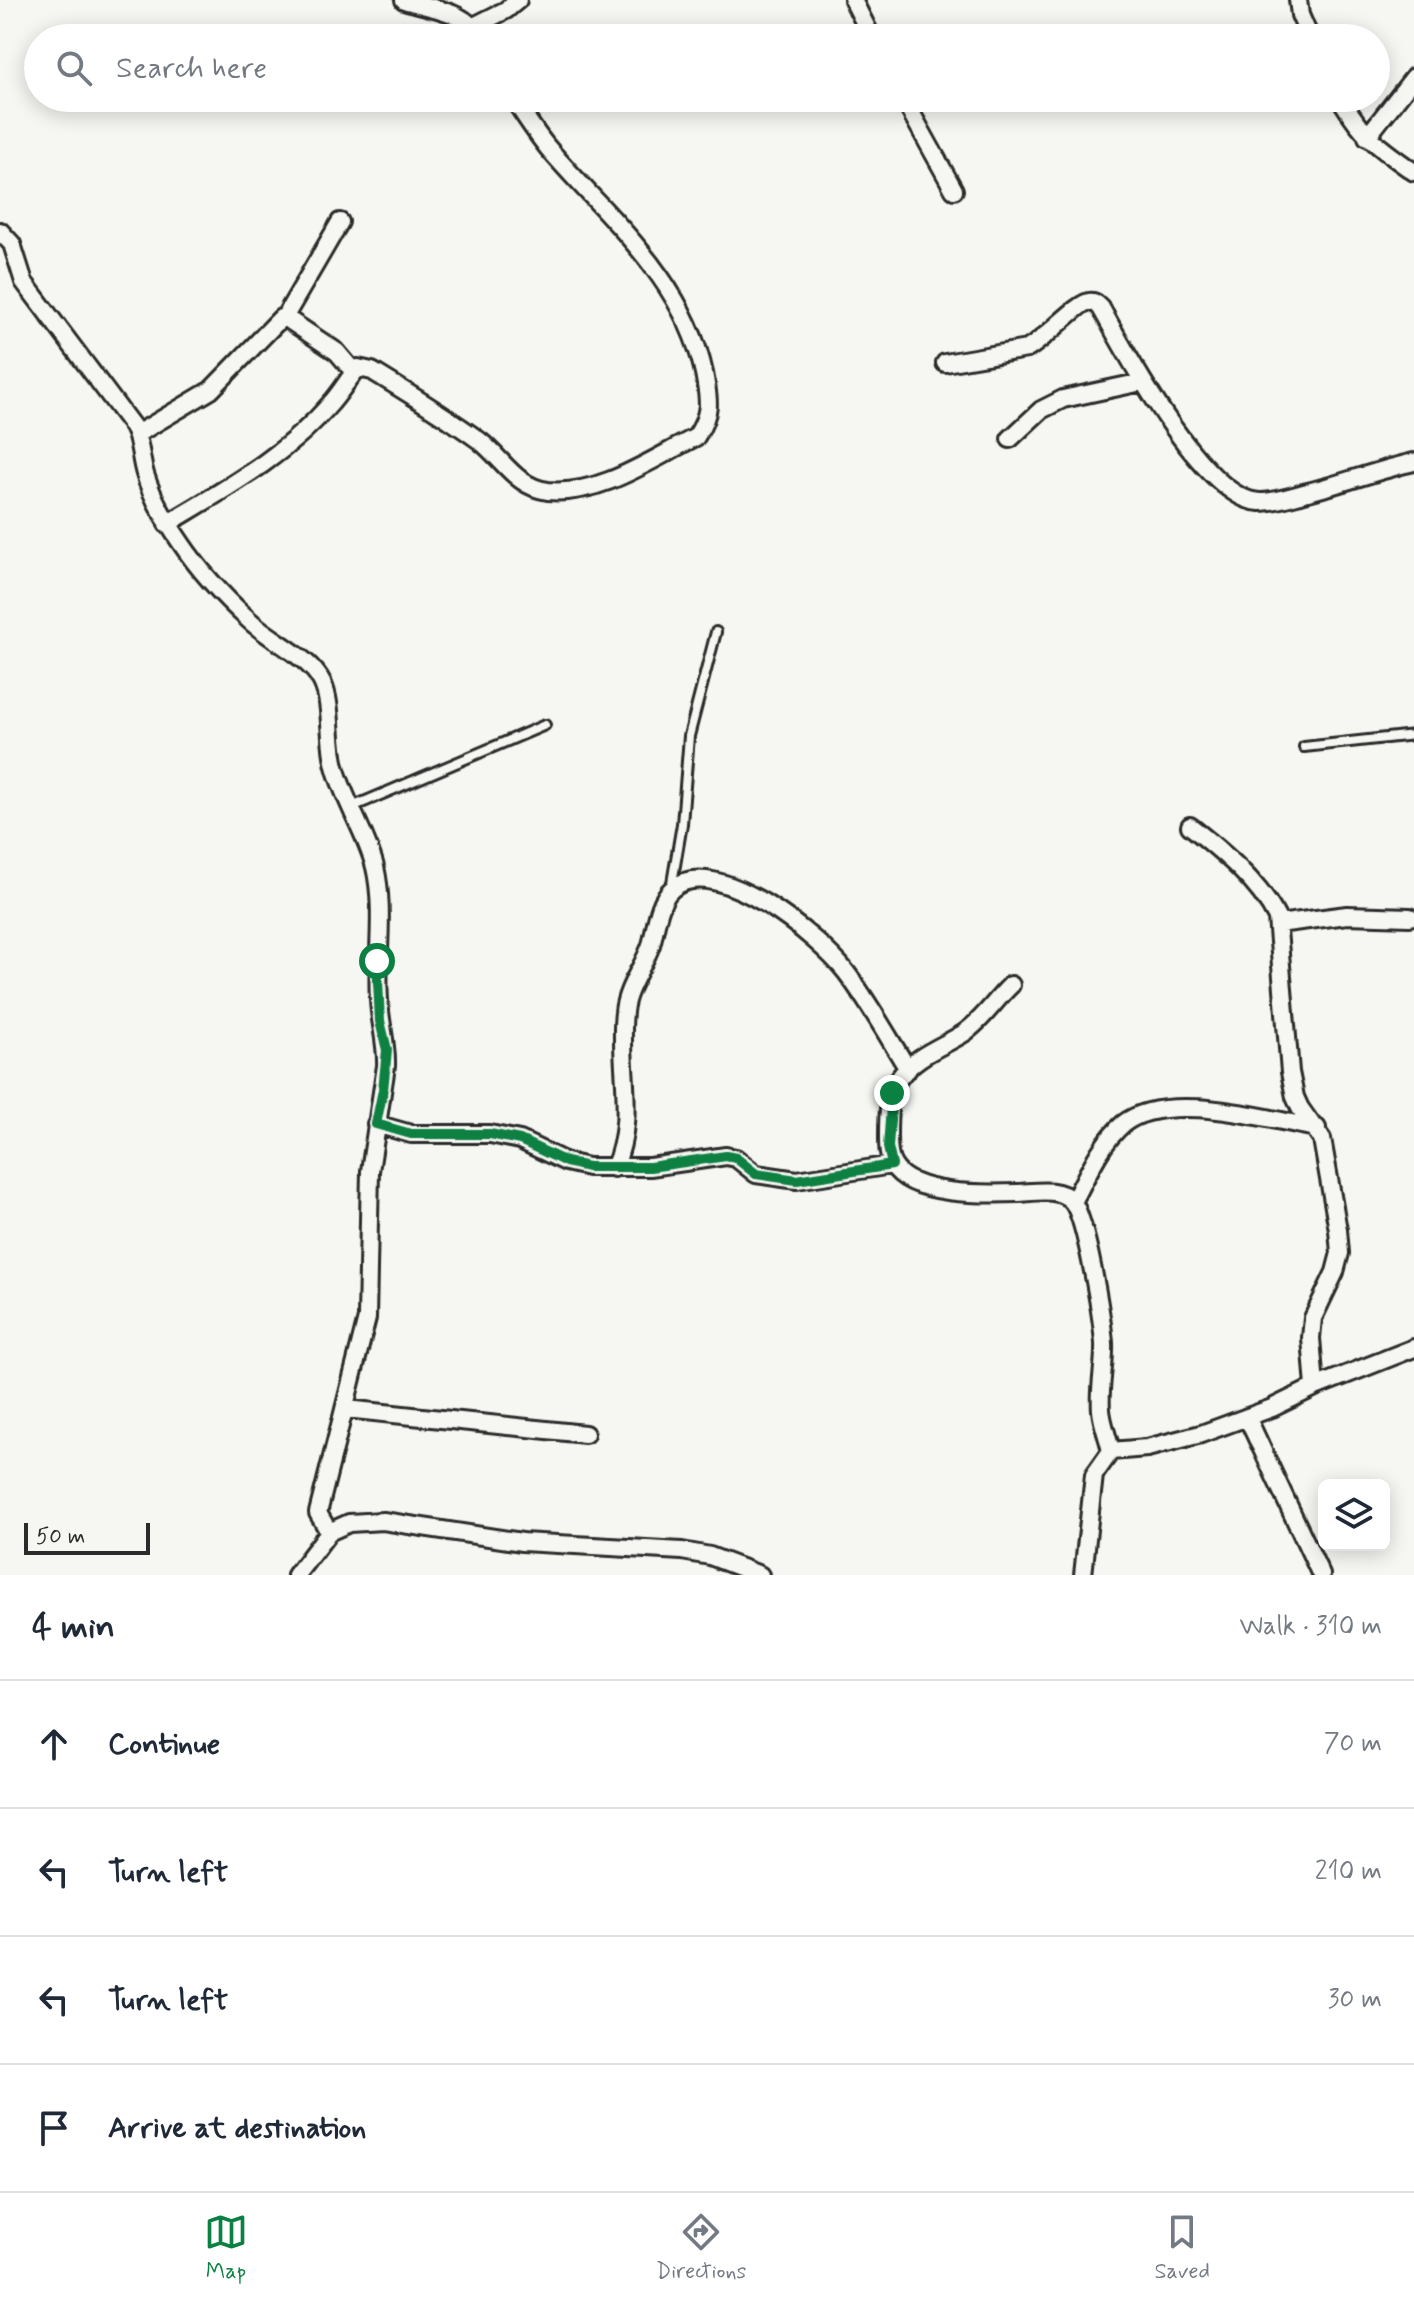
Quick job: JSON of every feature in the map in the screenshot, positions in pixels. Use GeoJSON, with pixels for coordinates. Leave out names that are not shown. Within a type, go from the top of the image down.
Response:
{"type":"FeatureCollection","features":[{"type":"Feature","properties":{"kind":"street"},"geometry":{"type":"LineString","coordinates":[[404,0],[461,16],[469,24]]}},
{"type":"Feature","properties":{"kind":"street"},"geometry":{"type":"LineString","coordinates":[[488,24],[518,0]]}},
{"type":"Feature","properties":{"kind":"street"},"geometry":{"type":"LineString","coordinates":[[853,0],[865,24]]}},
{"type":"Feature","properties":{"kind":"street"},"geometry":{"type":"LineString","coordinates":[[1298,0],[1304,24]]}},
{"type":"Feature","properties":{"kind":"street"},"geometry":{"type":"LineString","coordinates":[[1390,108],[1414,77]]}},
{"type":"Feature","properties":{"kind":"street"},"geometry":{"type":"LineString","coordinates":[[167,524],[235,483],[278,452],[332,403],[358,368],[391,382],[484,444],[514,476],[546,491],[597,485],[696,437],[706,421],[709,400],[699,351],[678,302],[650,261],[549,149],[523,112]]}},
{"type":"Feature","properties":{"kind":"street"},"geometry":{"type":"LineString","coordinates":[[911,112],[954,190]]}},
{"type":"Feature","properties":{"kind":"street"},"geometry":{"type":"LineString","coordinates":[[1350,112],[1367,137],[1414,172]]}},
{"type":"Feature","properties":{"kind":"street"},"geometry":{"type":"LineString","coordinates":[[1367,137],[1387,112]]}},
{"type":"Feature","properties":{"kind":"street"},"geometry":{"type":"LineString","coordinates":[[137,434],[211,390],[278,320],[284,318],[340,222]]}},
{"type":"Feature","properties":{"kind":"street"},"geometry":{"type":"LineString","coordinates":[[0,231],[12,244],[24,282],[137,434],[144,472],[167,524],[248,620],[316,672],[328,700],[329,733],[336,770],[372,857],[378,889],[379,1003],[387,1050],[369,1184],[367,1318],[318,1513],[329,1532]]}},
{"type":"Feature","properties":{"kind":"street"},"geometry":{"type":"LineString","coordinates":[[945,363],[1027,349],[1039,343],[1076,308],[1088,301],[1095,302],[1142,382],[1188,448],[1232,490],[1249,500],[1280,499],[1414,462]]}},
{"type":"Feature","properties":{"kind":"street"},"geometry":{"type":"LineString","coordinates":[[284,318],[337,352],[354,372]]}},
{"type":"Feature","properties":{"kind":"street"},"geometry":{"type":"LineString","coordinates":[[1010,439],[1041,410],[1063,399],[1142,382]]}},
{"type":"Feature","properties":{"kind":"street"},"geometry":{"type":"LineString","coordinates":[[1190,826],[1249,881],[1271,906],[1278,924],[1290,1072],[1295,1097],[1317,1128],[1326,1153],[1340,1253],[1335,1272],[1313,1318],[1311,1338],[1315,1387]]}},
{"type":"Feature","properties":{"kind":"street"},"geometry":{"type":"LineString","coordinates":[[614,1168],[627,1123],[623,1029],[626,999],[671,889],[685,883],[714,881],[733,886],[755,896],[799,925],[845,971],[908,1069]]}},
{"type":"Feature","properties":{"kind":"street"},"geometry":{"type":"LineString","coordinates":[[1278,924],[1347,915],[1410,917]]}},
{"type":"Feature","properties":{"kind":"street"},"geometry":{"type":"LineString","coordinates":[[1011,985],[978,1022],[922,1055],[899,1078],[892,1093],[888,1147],[892,1165],[910,1180],[930,1187],[958,1192],[1047,1192],[1062,1194],[1073,1202],[1082,1224],[1104,1343],[1101,1414],[1111,1451]]}},
{"type":"Feature","properties":{"kind":"street"},"geometry":{"type":"LineString","coordinates":[[1073,1202],[1101,1149],[1121,1126],[1140,1112],[1167,1108],[1212,1109],[1317,1128]]}},
{"type":"Feature","properties":{"kind":"street"},"geometry":{"type":"LineString","coordinates":[[376,1124],[411,1134],[490,1134],[520,1140],[566,1162],[588,1167],[650,1167],[726,1156],[736,1158],[756,1174],[797,1180],[892,1165]]}},
{"type":"Feature","properties":{"kind":"street"},"geometry":{"type":"LineString","coordinates":[[1083,1575],[1094,1475],[1111,1451],[1165,1444],[1247,1417],[1414,1348]]}},
{"type":"Feature","properties":{"kind":"street"},"geometry":{"type":"LineString","coordinates":[[346,1409],[585,1434]]}},
{"type":"Feature","properties":{"kind":"street"},"geometry":{"type":"LineString","coordinates":[[1247,1417],[1321,1575]]}},
{"type":"Feature","properties":{"kind":"street"},"geometry":{"type":"LineString","coordinates":[[296,1575],[329,1532],[349,1523],[383,1521],[522,1542],[682,1551],[710,1556],[760,1575]]}},
{"type":"Feature","properties":{"kind":"lane"},"geometry":{"type":"LineString","coordinates":[[671,889],[682,824],[689,736],[716,632]]}},
{"type":"Feature","properties":{"kind":"lane"},"geometry":{"type":"LineString","coordinates":[[352,807],[545,725]]}},
{"type":"Feature","properties":{"kind":"lane"},"geometry":{"type":"LineString","coordinates":[[1304,747],[1414,735]]}},
{"type":"Feature","properties":{"kind":"route"},"geometry":{"type":"LineString","coordinates":[[377,961],[380,1021],[387,1050],[376,1124],[411,1134],[490,1134],[520,1140],[566,1162],[588,1167],[650,1167],[726,1156],[743,1162],[756,1174],[771,1178],[811,1179],[892,1165],[888,1147],[892,1093]]}}]}
